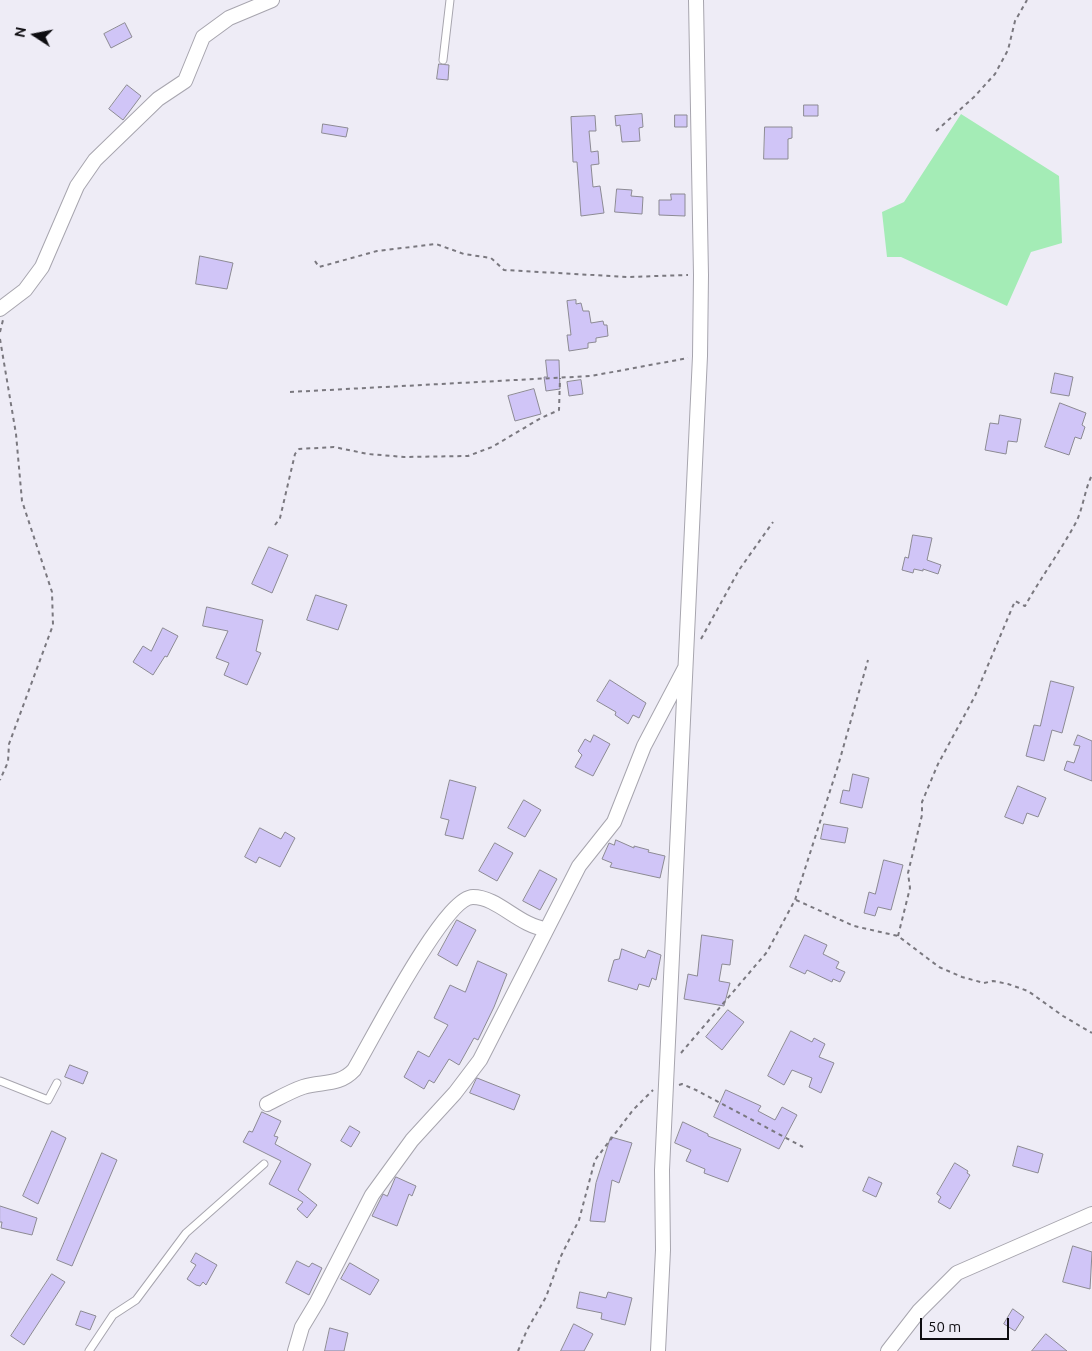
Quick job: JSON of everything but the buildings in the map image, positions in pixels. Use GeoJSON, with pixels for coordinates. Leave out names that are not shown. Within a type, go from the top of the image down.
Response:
{"type":"FeatureCollection","features":[{"type":"Feature","properties":{"kind":"street"},"geometry":{"type":"LineString","coordinates":[[0,309],[25,290],[42,267],[78,186],[95,160],[151,105],[186,81],[203,37],[229,18],[272,0]]}},
{"type":"Feature","properties":{"kind":"street"},"geometry":{"type":"LineString","coordinates":[[658,1351],[663,1250],[662,1170],[668,1080],[700,356],[701,275],[696,0]]}},
{"type":"Feature","properties":{"kind":"street"},"geometry":{"type":"LineString","coordinates":[[295,1351],[302,1327],[317,1302],[372,1195],[412,1140],[455,1093],[480,1060],[579,866],[614,822],[644,746],[687,663]]}},
{"type":"Feature","properties":{"kind":"street"},"geometry":{"type":"LineString","coordinates":[[267,1104],[303,1087],[333,1083],[346,1078],[354,1070],[423,949],[456,905],[465,899],[473,897],[482,898],[528,925],[546,929]]}},
{"type":"Feature","properties":{"kind":"street"},"geometry":{"type":"LineString","coordinates":[[888,1351],[918,1311],[957,1274],[1092,1214]]}},
{"type":"Feature","properties":{"kind":"lane"},"geometry":{"type":"LineString","coordinates":[[443,60],[450,0]]}},
{"type":"Feature","properties":{"kind":"lane"},"geometry":{"type":"LineString","coordinates":[[0,1082],[48,1100],[57,1083]]}},
{"type":"Feature","properties":{"kind":"lane"},"geometry":{"type":"LineString","coordinates":[[89,1351],[113,1315],[136,1300],[186,1233],[264,1164]]}},
{"type":"Feature","properties":{"kind":"path"},"geometry":{"type":"LineString","coordinates":[[936,131],[995,74],[1008,50],[1015,21],[1027,0]]}},
{"type":"Feature","properties":{"kind":"path"},"geometry":{"type":"LineString","coordinates":[[315,261],[319,267],[377,251],[436,244],[464,254],[491,258],[504,270],[628,277],[701,275]]}},
{"type":"Feature","properties":{"kind":"path"},"geometry":{"type":"LineString","coordinates":[[0,339],[16,434],[22,501],[52,592],[53,625],[9,744],[8,762],[0,780]]}},
{"type":"Feature","properties":{"kind":"path"},"geometry":{"type":"LineString","coordinates":[[290,392],[590,376],[700,356]]}},
{"type":"Feature","properties":{"kind":"path"},"geometry":{"type":"LineString","coordinates":[[275,525],[280,518],[295,454],[299,449],[334,447],[368,454],[404,457],[468,456],[492,447],[540,418],[559,410],[560,377]]}},
{"type":"Feature","properties":{"kind":"path"},"geometry":{"type":"LineString","coordinates":[[898,936],[910,888],[908,873],[922,815],[922,802],[938,764],[975,696],[1015,601],[1025,606],[1058,555],[1064,541],[1075,525],[1092,474]]}},
{"type":"Feature","properties":{"kind":"path"},"geometry":{"type":"LineString","coordinates":[[687,663],[739,570],[773,522]]}},
{"type":"Feature","properties":{"kind":"path"},"geometry":{"type":"LineString","coordinates":[[518,1351],[527,1330],[546,1297],[561,1256],[579,1220],[595,1160],[647,1093],[668,1080],[767,952],[795,900],[838,766],[868,660]]}},
{"type":"Feature","properties":{"kind":"path"},"geometry":{"type":"LineString","coordinates":[[795,900],[854,926],[898,936],[948,972],[984,983],[993,981],[1028,991],[1063,1016],[1092,1033]]}},
{"type":"Feature","properties":{"kind":"path"},"geometry":{"type":"LineString","coordinates":[[668,1080],[682,1084],[803,1147]]}},
{"type":"Feature","properties":{"kind":"green space"},"geometry":{"type":"Polygon","coordinates":[[[961,114],[1059,176],[1062,243],[1031,252],[1007,306],[901,257],[887,257],[882,212],[904,202],[961,114]]]}}]}
